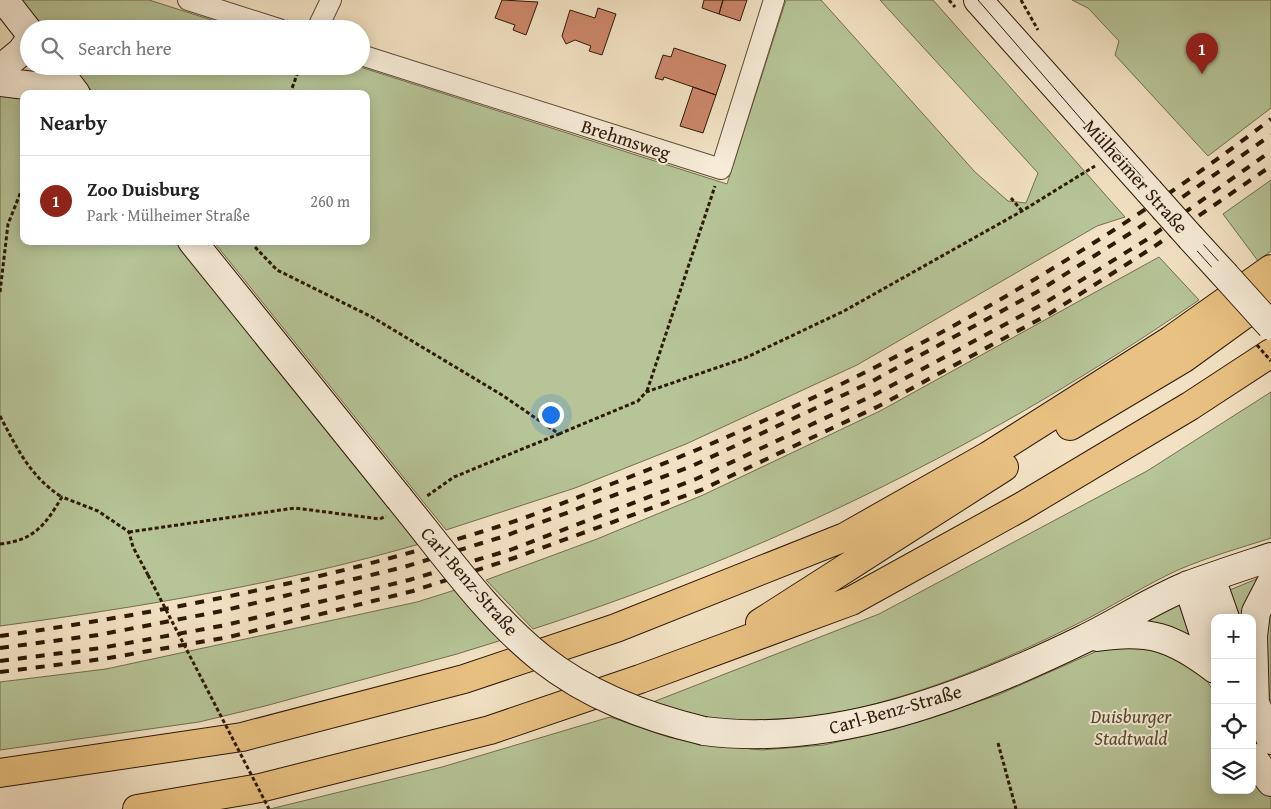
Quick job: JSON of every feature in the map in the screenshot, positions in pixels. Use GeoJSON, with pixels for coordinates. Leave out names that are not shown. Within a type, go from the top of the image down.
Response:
{"type":"FeatureCollection","features":[{"type":"Feature","properties":{"kind":"highway"},"geometry":{"type":"LineString","coordinates":[[0,773],[242,738],[464,679],[616,628],[836,540],[988,456],[1171,340],[1271,269]]}},
{"type":"Feature","properties":{"kind":"highway"},"geometry":{"type":"LineString","coordinates":[[721,649],[1053,436],[1184,358],[1271,295]]}},
{"type":"Feature","properties":{"kind":"highway"},"geometry":{"type":"LineString","coordinates":[[137,809],[260,788],[490,730],[640,679],[851,601],[1021,507],[1182,411],[1271,353]]}},
{"type":"Feature","properties":{"kind":"street"},"geometry":{"type":"LineString","coordinates":[[4,0],[20,20]]}},
{"type":"Feature","properties":{"kind":"street"},"geometry":{"type":"LineString","coordinates":[[188,0],[251,20]]}},
{"type":"Feature","properties":{"kind":"street"},"geometry":{"type":"LineString","coordinates":[[321,20],[330,0]]}},
{"type":"Feature","properties":{"kind":"street"},"geometry":{"type":"LineString","coordinates":[[721,169],[774,0]]}},
{"type":"Feature","properties":{"kind":"street","name":"Mülheimer Straße"},"geometry":{"type":"LineString","coordinates":[[978,0],[1002,24],[1271,326]]}},
{"type":"Feature","properties":{"kind":"street","name":"Mülheimer Straße"},"geometry":{"type":"LineString","coordinates":[[985,0],[1002,24]]}},
{"type":"Feature","properties":{"kind":"street"},"geometry":{"type":"LineString","coordinates":[[0,69],[20,53]]}},
{"type":"Feature","properties":{"kind":"street","name":"Brehmsweg"},"geometry":{"type":"LineString","coordinates":[[370,58],[721,169]]}},
{"type":"Feature","properties":{"kind":"street"},"geometry":{"type":"LineString","coordinates":[[62,75],[73,90]]}},
{"type":"Feature","properties":{"kind":"street"},"geometry":{"type":"LineString","coordinates":[[0,82],[34,86],[44,90]]}},
{"type":"Feature","properties":{"kind":"street","name":"Carl-Benz-Straße"},"geometry":{"type":"LineString","coordinates":[[195,245],[468,584],[508,627],[541,658],[605,698],[667,722],[704,730],[760,736],[818,731],[891,714],[997,679],[1200,582],[1271,557]]}},
{"type":"Feature","properties":{"kind":"street"},"geometry":{"type":"LineString","coordinates":[[1200,582],[1222,614]]}},
{"type":"Feature","properties":{"kind":"street"},"geometry":{"type":"LineString","coordinates":[[1200,582],[1213,659]]}},
{"type":"Feature","properties":{"kind":"street"},"geometry":{"type":"LineString","coordinates":[[1253,659],[1253,636],[1256,612],[1271,583]]}},
{"type":"Feature","properties":{"kind":"street"},"geometry":{"type":"LineString","coordinates":[[1086,638],[1132,634],[1164,638],[1190,650],[1211,665]]}},
{"type":"Feature","properties":{"kind":"street"},"geometry":{"type":"LineString","coordinates":[[1255,704],[1271,740]]}},
{"type":"Feature","properties":{"kind":"street"},"geometry":{"type":"LineString","coordinates":[[1256,764],[1271,782]]}},
{"type":"Feature","properties":{"kind":"path"},"geometry":{"type":"LineString","coordinates":[[291,90],[297,75]]}},
{"type":"Feature","properties":{"kind":"path"},"geometry":{"type":"LineString","coordinates":[[646,392],[745,358],[844,311],[1022,211],[1095,166]]}},
{"type":"Feature","properties":{"kind":"path"},"geometry":{"type":"LineString","coordinates":[[0,416],[31,471],[46,487],[62,497],[98,512],[129,532],[295,508],[380,519],[404,503],[454,477],[638,401],[646,392],[721,169]]}},
{"type":"Feature","properties":{"kind":"path"},"geometry":{"type":"LineString","coordinates":[[0,292],[8,224],[20,194]]}},
{"type":"Feature","properties":{"kind":"path"},"geometry":{"type":"LineString","coordinates":[[1012,198],[1022,211]]}},
{"type":"Feature","properties":{"kind":"path"},"geometry":{"type":"LineString","coordinates":[[254,245],[277,270],[372,317],[502,395],[560,434]]}},
{"type":"Feature","properties":{"kind":"path"},"geometry":{"type":"LineString","coordinates":[[0,544],[18,541],[32,534],[45,524],[62,497]]}},
{"type":"Feature","properties":{"kind":"path"},"geometry":{"type":"LineString","coordinates":[[129,532],[133,547],[268,809]]}},
{"type":"Feature","properties":{"kind":"path"},"geometry":{"type":"LineString","coordinates":[[998,743],[1016,809]]}},
{"type":"Feature","properties":{"kind":"green space"},"geometry":{"type":"Polygon","coordinates":[[[19,0],[149,0],[212,20],[35,20],[19,0]]]}},
{"type":"Feature","properties":{"kind":"green space"},"geometry":{"type":"Polygon","coordinates":[[[786,0],[821,0],[975,172],[1008,201],[1026,203],[1038,173],[880,0],[933,0],[1125,217],[1097,226],[857,365],[686,444],[575,488],[446,530],[216,245],[370,245],[370,90],[91,90],[79,75],[370,75],[370,70],[727,184],[786,0]]]}},
{"type":"Feature","properties":{"kind":"green space"},"geometry":{"type":"Polygon","coordinates":[[[1072,0],[1271,0],[1271,108],[1208,156],[1115,55],[1119,41],[1088,8],[1072,0]]]}},
{"type":"Feature","properties":{"kind":"green space"},"geometry":{"type":"Polygon","coordinates":[[[0,93],[20,95],[20,245],[182,245],[423,543],[266,582],[107,611],[0,626],[0,93]]]}},
{"type":"Feature","properties":{"kind":"green space"},"geometry":{"type":"Polygon","coordinates":[[[1271,180],[1271,251],[1258,261],[1223,214],[1271,180]]]}},
{"type":"Feature","properties":{"kind":"green space"},"geometry":{"type":"Polygon","coordinates":[[[1159,257],[1199,300],[1121,352],[1042,400],[961,446],[878,489],[794,529],[708,565],[621,599],[533,629],[486,580],[597,539],[703,495],[880,411],[1159,257]]]}},
{"type":"Feature","properties":{"kind":"green space"},"geometry":{"type":"Polygon","coordinates":[[[1271,392],[1271,538],[1178,570],[1075,625],[997,661],[955,678],[867,706],[779,721],[737,721],[705,717],[653,702],[879,614],[1147,471],[1271,392]]]}},
{"type":"Feature","properties":{"kind":"green space"},"geometry":{"type":"Polygon","coordinates":[[[1259,578],[1246,614],[1232,614],[1225,592],[1259,578]]]}},
{"type":"Feature","properties":{"kind":"green space"},"geometry":{"type":"Polygon","coordinates":[[[455,590],[502,640],[265,706],[199,722],[0,750],[0,682],[106,669],[417,602],[455,590]]]}},
{"type":"Feature","properties":{"kind":"green space"},"geometry":{"type":"Polygon","coordinates":[[[1185,602],[1201,645],[1145,628],[1144,620],[1185,602]]]}},
{"type":"Feature","properties":{"kind":"green space"},"geometry":{"type":"Polygon","coordinates":[[[1271,605],[1271,721],[1265,703],[1267,612],[1271,605]]]}},
{"type":"Feature","properties":{"kind":"green space","name":"Duisburger Stadtwald"},"geometry":{"type":"Polygon","coordinates":[[[1139,643],[1192,666],[1206,679],[1211,687],[1211,794],[1256,794],[1256,778],[1271,793],[1271,809],[270,809],[442,767],[610,717],[668,737],[701,744],[762,750],[824,745],[895,729],[998,695],[1113,644],[1139,643]]]}},
{"type":"Feature","properties":{"kind":"building"},"geometry":{"type":"Polygon","coordinates":[[[502,0],[538,2],[526,35],[513,30],[515,25],[495,18],[502,0]]]}},
{"type":"Feature","properties":{"kind":"building"},"geometry":{"type":"Polygon","coordinates":[[[704,0],[723,0],[719,14],[702,8],[704,0]]]}},
{"type":"Feature","properties":{"kind":"building"},"geometry":{"type":"Polygon","coordinates":[[[723,0],[747,0],[740,21],[719,14],[723,0]]]}},
{"type":"Feature","properties":{"kind":"building"},"geometry":{"type":"Polygon","coordinates":[[[598,8],[616,14],[602,55],[589,51],[591,46],[575,40],[566,44],[562,36],[570,10],[595,18],[598,8]]]}},
{"type":"Feature","properties":{"kind":"building"},"geometry":{"type":"Polygon","coordinates":[[[674,48],[726,65],[716,95],[664,77],[663,80],[655,78],[663,55],[671,57],[674,48]]]}},
{"type":"Feature","properties":{"kind":"building"},"geometry":{"type":"Polygon","coordinates":[[[693,87],[716,95],[703,133],[680,126],[693,87]]]}},
{"type":"Feature","properties":{"kind":"tram line"},"geometry":{"type":"LineString","coordinates":[[978,0],[1145,193],[1271,333]]}},
{"type":"Feature","properties":{"kind":"tram line"},"geometry":{"type":"LineString","coordinates":[[1115,147],[1271,319]]}},
{"type":"Feature","properties":{"kind":"railway"},"geometry":{"type":"LineString","coordinates":[[0,636],[126,616],[251,592],[375,562],[526,517],[701,448],[787,410],[872,369],[956,325],[1118,227],[1196,174],[1271,119]]}},
{"type":"Feature","properties":{"kind":"railway"},"geometry":{"type":"LineString","coordinates":[[0,648],[98,635],[222,611],[404,567],[505,536],[692,466],[867,384],[1037,292],[1137,229],[1271,135]]}},
{"type":"Feature","properties":{"kind":"railway"},"geometry":{"type":"LineString","coordinates":[[0,661],[101,648],[226,625],[409,580],[510,550],[696,479],[874,395],[1043,304],[1146,240],[1271,151]]}},
{"type":"Feature","properties":{"kind":"railway"},"geometry":{"type":"LineString","coordinates":[[0,672],[103,659],[229,637],[413,591],[514,558],[701,490],[879,406],[1049,314],[1152,248],[1271,166]]}},
{"type":"Feature","properties":{"kind":"place","name":"Zoo Duisburg"},"geometry":{"type":"Point","coordinates":[1202,74]}}]}
